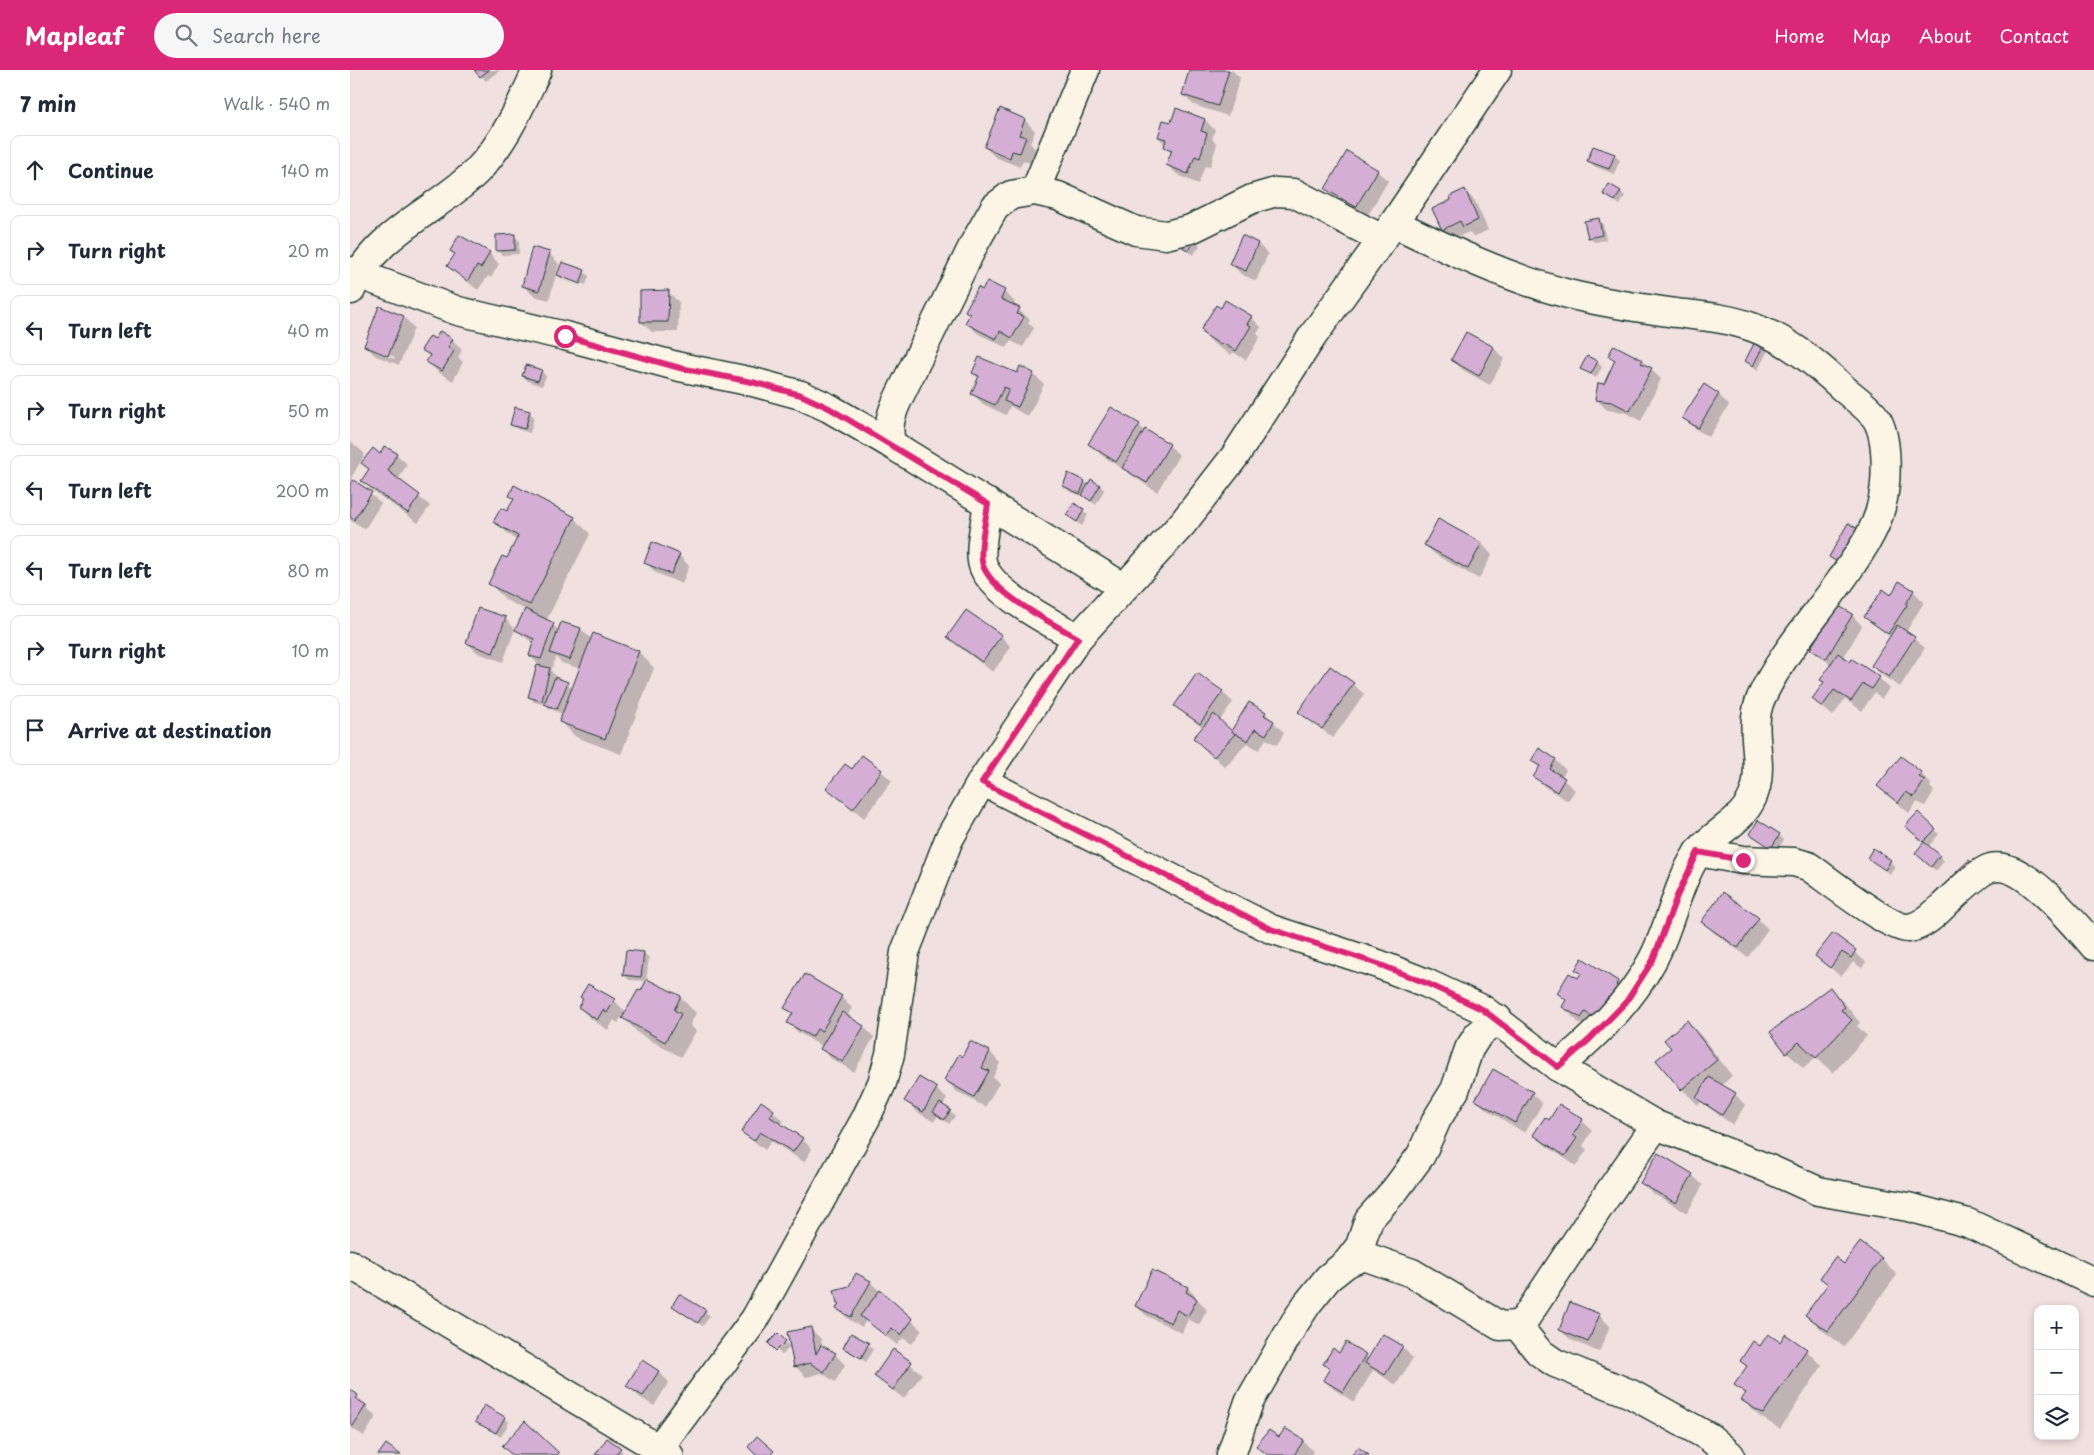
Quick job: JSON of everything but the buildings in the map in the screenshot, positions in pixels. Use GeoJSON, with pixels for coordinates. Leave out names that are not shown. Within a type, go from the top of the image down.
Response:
{"type":"FeatureCollection","features":[{"type":"Feature","properties":{"kind":"street"},"geometry":{"type":"LineString","coordinates":[[537,70],[518,111],[478,170],[442,202],[392,236],[372,254],[352,279],[458,311],[565,336],[680,368],[752,382],[801,395],[829,408],[891,444],[1123,587]]}},
{"type":"Feature","properties":{"kind":"street"},"geometry":{"type":"LineString","coordinates":[[1035,191],[1085,70]]}},
{"type":"Feature","properties":{"kind":"street"},"geometry":{"type":"LineString","coordinates":[[353,1273],[660,1453],[755,1319],[866,1118],[882,1084],[890,1054],[898,1010],[904,952],[949,839],[982,782],[1078,638],[1183,523],[1235,456],[1312,337],[1388,231],[1497,70]]}},
{"type":"Feature","properties":{"kind":"street"},"geometry":{"type":"LineString","coordinates":[[891,444],[888,429],[890,417],[974,244],[995,207],[1011,195],[1035,191],[1058,196],[1136,231],[1166,235],[1192,229],[1252,199],[1276,192],[1294,193],[1388,231],[1531,284],[1584,298],[1708,317],[1749,326],[1773,336],[1807,355],[1876,419],[1884,445],[1886,474],[1881,510],[1863,548],[1779,666],[1761,697],[1756,712],[1754,730],[1758,773],[1756,788],[1750,802],[1735,822],[1698,852],[1677,896],[1653,960],[1631,994],[1589,1040],[1558,1067]]}},
{"type":"Feature","properties":{"kind":"street"},"geometry":{"type":"LineString","coordinates":[[988,504],[982,549],[983,568],[995,583],[1026,608],[1078,638]]}},
{"type":"Feature","properties":{"kind":"street"},"geometry":{"type":"LineString","coordinates":[[982,782],[1271,929],[1378,964],[1426,983],[1482,1009],[1498,1019],[1558,1067],[1656,1125],[1767,1168],[1818,1191],[1908,1207],[1968,1223],[2094,1282]]}},
{"type":"Feature","properties":{"kind":"street"},"geometry":{"type":"LineString","coordinates":[[1698,852],[1743,860],[1794,862],[1808,866],[1891,923],[1908,928],[1921,924],[1964,886],[1991,868],[2010,869],[2036,885],[2065,912],[2094,946]]}},
{"type":"Feature","properties":{"kind":"street"},"geometry":{"type":"LineString","coordinates":[[1231,1455],[1249,1402],[1306,1304],[1328,1278],[1347,1263],[1360,1246],[1369,1219],[1395,1190],[1421,1155],[1437,1119],[1455,1090],[1469,1049],[1478,1035],[1498,1019]]}},
{"type":"Feature","properties":{"kind":"street"},"geometry":{"type":"LineString","coordinates":[[1347,1263],[1364,1256],[1385,1262],[1412,1273],[1500,1326],[1517,1326],[1525,1319],[1603,1200],[1656,1125]]}},
{"type":"Feature","properties":{"kind":"street"},"geometry":{"type":"LineString","coordinates":[[1517,1326],[1539,1352],[1555,1362],[1631,1394],[1709,1438],[1730,1455]]}},
{"type":"Feature","properties":{"kind":"route"},"geometry":{"type":"LineString","coordinates":[[565,336],[680,368],[752,382],[801,395],[829,408],[891,444],[988,504],[982,549],[983,568],[995,583],[1026,608],[1078,638],[982,782],[1271,929],[1307,939],[1378,964],[1426,983],[1482,1009],[1530,1043],[1558,1067],[1589,1040],[1626,1002],[1653,960],[1677,896],[1698,852],[1743,860]]}}]}
